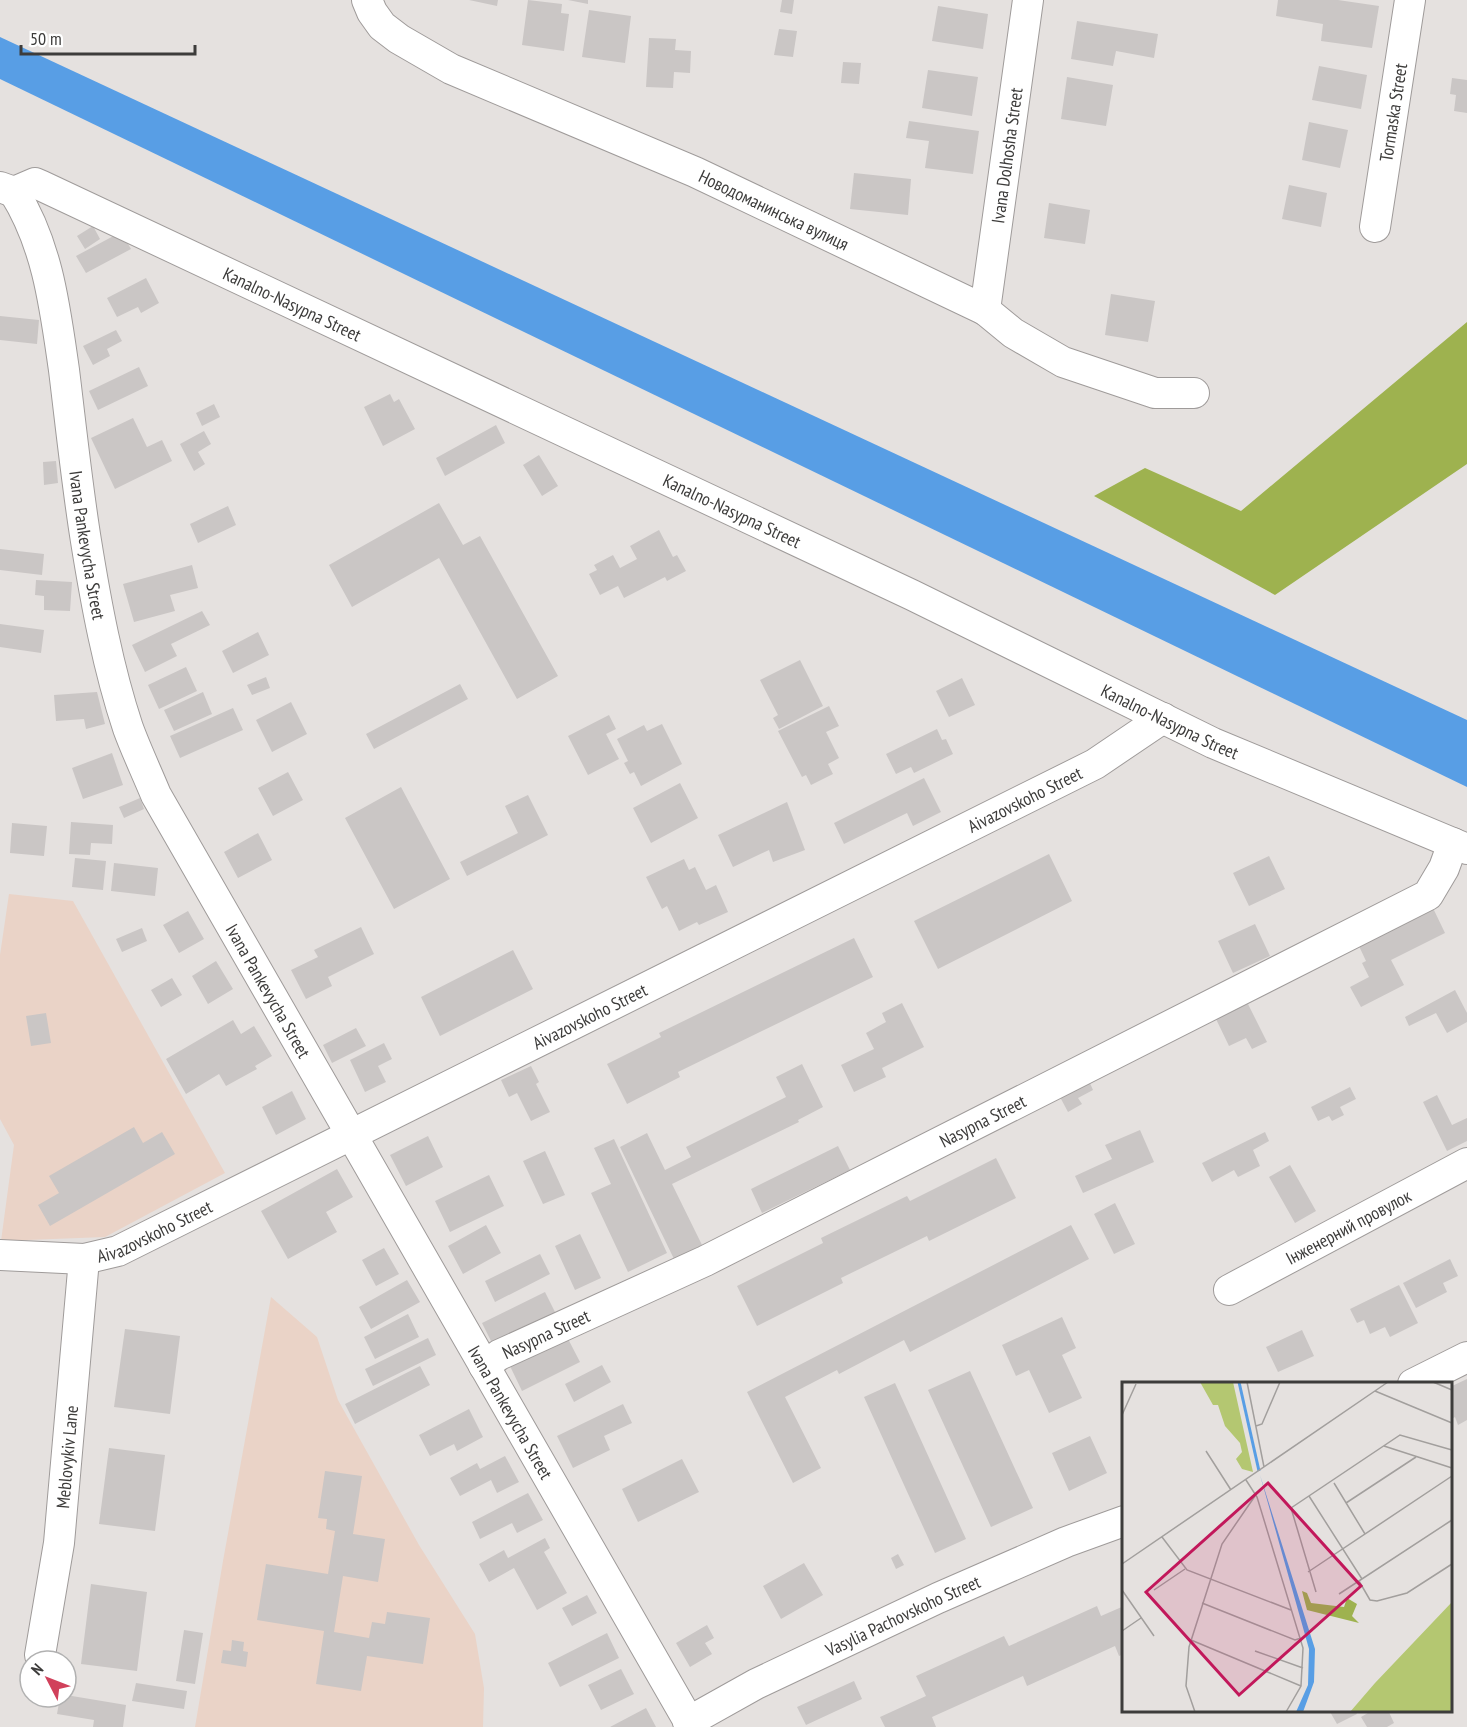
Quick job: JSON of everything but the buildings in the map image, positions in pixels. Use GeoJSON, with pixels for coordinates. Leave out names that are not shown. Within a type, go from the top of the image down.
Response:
{"type":"FeatureCollection","features":[{"type":"Feature","properties":{"kind":"street","name":"Новодоманинська вулиця"},"geometry":{"type":"LineString","coordinates":[[367,0],[382,26],[399,39],[451,69],[695,172],[985,310],[1013,333],[1063,362],[1155,393],[1194,393]]}},
{"type":"Feature","properties":{"kind":"street","name":"Ivana Dolhosha Street"},"geometry":{"type":"LineString","coordinates":[[985,310],[1028,0]]}},
{"type":"Feature","properties":{"kind":"street","name":"Tormaska Street"},"geometry":{"type":"LineString","coordinates":[[1375,227],[1410,0]]}},
{"type":"Feature","properties":{"kind":"street","name":"Kanalno-Nasypna Street"},"geometry":{"type":"LineString","coordinates":[[7,189],[35,183],[42,186],[902,590],[1213,743],[1460,846]]}},
{"type":"Feature","properties":{"kind":"street","name":"Ivana Pankevycha Street"},"geometry":{"type":"LineString","coordinates":[[7,189],[24,208],[42,250],[54,294],[86,542],[114,678],[129,729],[156,795],[690,1724]]}},
{"type":"Feature","properties":{"kind":"street","name":"Aivazovskoho Street"},"geometry":{"type":"LineString","coordinates":[[0,1255],[84,1259],[118,1251],[1095,764],[1163,718]]}},
{"type":"Feature","properties":{"kind":"street","name":"Nasypna Street"},"geometry":{"type":"LineString","coordinates":[[484,1366],[499,1355],[705,1261],[1428,895],[1460,846]]}},
{"type":"Feature","properties":{"kind":"street","name":"Інженерний провулок"},"geometry":{"type":"LineString","coordinates":[[1229,1290],[1467,1163]]}},
{"type":"Feature","properties":{"kind":"street","name":"Meblovykiv Lane"},"geometry":{"type":"LineString","coordinates":[[41,1649],[59,1543],[84,1259]]}},
{"type":"Feature","properties":{"kind":"street"},"geometry":{"type":"LineString","coordinates":[[1415,1382],[1467,1357]]}},
{"type":"Feature","properties":{"kind":"street","name":"Vasylia Pachovskoho Street"},"geometry":{"type":"LineString","coordinates":[[690,1724],[756,1684],[938,1598],[1066,1542],[1122,1522]]}},
{"type":"Feature","properties":{"kind":"shaded area"},"geometry":{"type":"Polygon","coordinates":[[[9,894],[73,901],[225,1173],[105,1237],[1,1241],[14,1145],[0,1119],[0,955],[9,894]]]}},
{"type":"Feature","properties":{"kind":"shaded area"},"geometry":{"type":"Polygon","coordinates":[[[271,1297],[317,1337],[338,1400],[419,1545],[475,1634],[484,1688],[483,1727],[195,1727],[271,1297]]]}},
{"type":"Feature","properties":{"kind":"green space"},"geometry":{"type":"Polygon","coordinates":[[[1467,322],[1467,464],[1275,595],[1094,496],[1145,468],[1241,511],[1467,322]]]}},
{"type":"Feature","properties":{"kind":"water"},"geometry":{"type":"Polygon","coordinates":[[[0,37],[1467,720],[1467,787],[0,79],[0,37]]]}}]}
